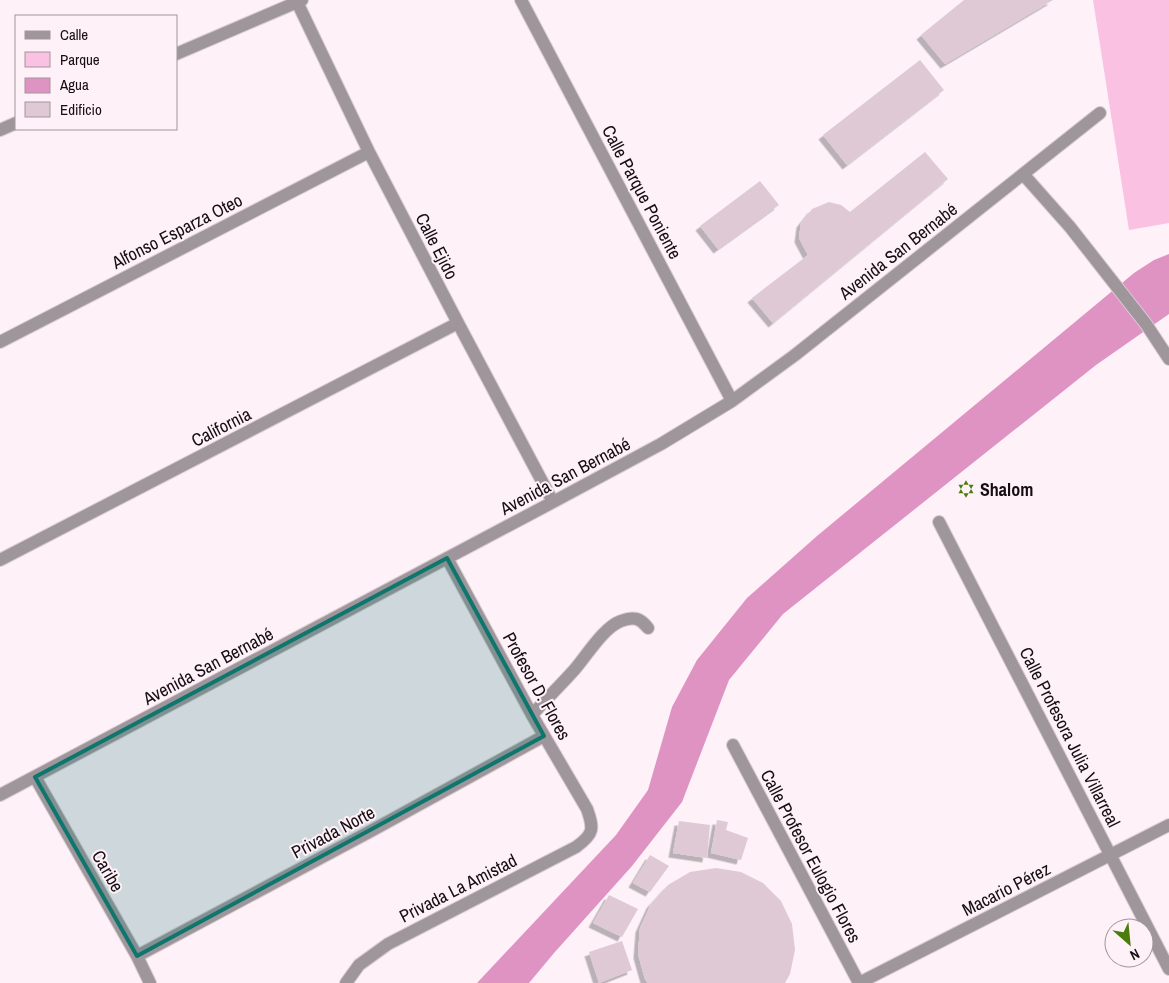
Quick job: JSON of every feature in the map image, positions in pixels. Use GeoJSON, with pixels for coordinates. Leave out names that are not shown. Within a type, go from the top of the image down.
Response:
{"type":"FeatureCollection","features":[{"type":"Feature","properties":{"kind":"street","name":"Calle Parque Poniente"},"geometry":{"type":"LineString","coordinates":[[521,0],[732,401]]}},
{"type":"Feature","properties":{"kind":"street"},"geometry":{"type":"LineString","coordinates":[[178,53],[299,1]]}},
{"type":"Feature","properties":{"kind":"street","name":"Calle Ejido"},"geometry":{"type":"LineString","coordinates":[[299,1],[369,152],[553,502]]}},
{"type":"Feature","properties":{"kind":"street","name":"Avenida San Bernabé"},"geometry":{"type":"LineString","coordinates":[[0,795],[553,502],[660,444],[732,401],[795,355],[1100,113]]}},
{"type":"Feature","properties":{"kind":"street"},"geometry":{"type":"LineString","coordinates":[[0,130],[15,123]]}},
{"type":"Feature","properties":{"kind":"street","name":"Alfonso Esparza Oteo"},"geometry":{"type":"LineString","coordinates":[[0,342],[369,152]]}},
{"type":"Feature","properties":{"kind":"street"},"geometry":{"type":"LineString","coordinates":[[1023,174],[1070,227],[1110,277],[1146,324],[1169,359]]}},
{"type":"Feature","properties":{"kind":"street","name":"California"},"geometry":{"type":"LineString","coordinates":[[0,560],[458,323]]}},
{"type":"Feature","properties":{"kind":"street","name":"Calle Profesora Julia Villarreal"},"geometry":{"type":"LineString","coordinates":[[939,522],[1169,969]]}},
{"type":"Feature","properties":{"kind":"street","name":"Profesor D. Flores"},"geometry":{"type":"LineString","coordinates":[[447,558],[532,715],[587,809],[592,826],[591,832]]}},
{"type":"Feature","properties":{"kind":"street"},"geometry":{"type":"LineString","coordinates":[[532,715],[612,626],[632,618],[641,620],[648,628]]}},
{"type":"Feature","properties":{"kind":"street","name":"Privada Norte"},"geometry":{"type":"LineString","coordinates":[[137,956],[544,736]]}},
{"type":"Feature","properties":{"kind":"street","name":"Calle Profesor Eulogio Flores"},"geometry":{"type":"LineString","coordinates":[[733,745],[858,983]]}},
{"type":"Feature","properties":{"kind":"street","name":"Caribe"},"geometry":{"type":"LineString","coordinates":[[34,778],[137,956],[150,983]]}},
{"type":"Feature","properties":{"kind":"street","name":"Macario Pérez"},"geometry":{"type":"LineString","coordinates":[[858,983],[1169,825]]}},
{"type":"Feature","properties":{"kind":"street","name":"Privada La Amistad"},"geometry":{"type":"LineString","coordinates":[[346,983],[359,965],[388,944],[576,847],[586,840],[591,832]]}},
{"type":"Feature","properties":{"kind":"highlighted area"},"geometry":{"type":"Polygon","coordinates":[[[447,558],[544,736],[137,956],[35,777],[447,558]]]}},
{"type":"Feature","properties":{"kind":"green space"},"geometry":{"type":"Polygon","coordinates":[[[1093,0],[1169,0],[1169,223],[1129,230],[1093,0]]]}},
{"type":"Feature","properties":{"kind":"water"},"geometry":{"type":"Polygon","coordinates":[[[1169,254],[1169,314],[1096,365],[783,614],[729,680],[682,802],[632,866],[529,983],[477,983],[616,835],[648,790],[672,707],[697,660],[747,598],[817,536],[1134,273],[1154,260],[1169,254]]]}},
{"type":"Feature","properties":{"kind":"building"},"geometry":{"type":"Polygon","coordinates":[[[964,0],[1053,0],[945,64],[921,35],[964,0]]]}},
{"type":"Feature","properties":{"kind":"building"},"geometry":{"type":"Polygon","coordinates":[[[920,60],[944,90],[847,165],[823,135],[920,60]]]}},
{"type":"Feature","properties":{"kind":"building"},"geometry":{"type":"Polygon","coordinates":[[[925,152],[948,179],[773,323],[752,298],[808,255],[799,238],[801,223],[812,209],[829,202],[841,205],[850,212],[925,152]]]}},
{"type":"Feature","properties":{"kind":"building"},"geometry":{"type":"Polygon","coordinates":[[[760,181],[779,205],[718,249],[700,226],[760,181]]]}},
{"type":"Feature","properties":{"kind":"building"},"geometry":{"type":"Polygon","coordinates":[[[717,820],[728,822],[726,830],[748,838],[741,860],[711,853],[717,820]]]}},
{"type":"Feature","properties":{"kind":"building"},"geometry":{"type":"Polygon","coordinates":[[[679,821],[710,825],[707,858],[673,853],[679,821]]]}},
{"type":"Feature","properties":{"kind":"building"},"geometry":{"type":"Polygon","coordinates":[[[650,855],[669,866],[650,892],[633,883],[650,855]]]}},
{"type":"Feature","properties":{"kind":"building"},"geometry":{"type":"Polygon","coordinates":[[[716,868],[741,872],[763,883],[781,901],[792,924],[795,950],[790,974],[785,983],[648,983],[645,979],[638,954],[640,928],[651,904],[668,885],[690,872],[716,868]]]}},
{"type":"Feature","properties":{"kind":"building"},"geometry":{"type":"Polygon","coordinates":[[[609,895],[638,909],[622,937],[593,923],[609,895]]]}},
{"type":"Feature","properties":{"kind":"building"},"geometry":{"type":"Polygon","coordinates":[[[622,941],[632,970],[599,983],[589,952],[622,941]]]}},
{"type":"Feature","properties":{"kind":"place","name":"Shalom"},"geometry":{"type":"Point","coordinates":[966,489]}}]}
